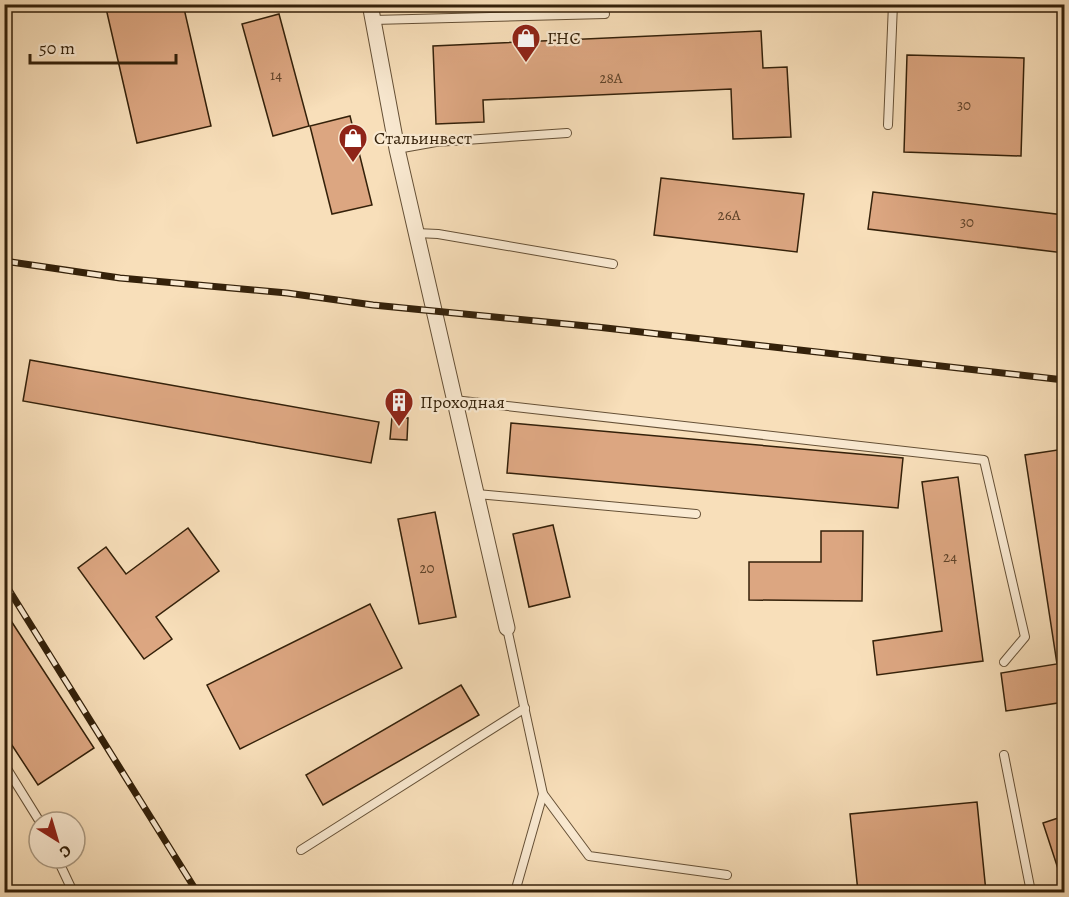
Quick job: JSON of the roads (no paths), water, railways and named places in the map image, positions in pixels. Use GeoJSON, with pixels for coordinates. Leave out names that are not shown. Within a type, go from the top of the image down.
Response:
{"type":"FeatureCollection","features":[{"type":"Feature","properties":{"kind":"street"},"geometry":{"type":"LineString","coordinates":[[370,4],[397,149],[507,628]]}},
{"type":"Feature","properties":{"kind":"lane"},"geometry":{"type":"LineString","coordinates":[[888,125],[893,4]]}},
{"type":"Feature","properties":{"kind":"lane"},"geometry":{"type":"LineString","coordinates":[[372,20],[605,14]]}},
{"type":"Feature","properties":{"kind":"lane"},"geometry":{"type":"LineString","coordinates":[[397,149],[436,142],[567,133]]}},
{"type":"Feature","properties":{"kind":"lane"},"geometry":{"type":"LineString","coordinates":[[416,233],[438,234],[613,264]]}},
{"type":"Feature","properties":{"kind":"lane"},"geometry":{"type":"LineString","coordinates":[[454,400],[984,460],[1025,637],[1004,662]]}},
{"type":"Feature","properties":{"kind":"lane"},"geometry":{"type":"LineString","coordinates":[[477,494],[696,514]]}},
{"type":"Feature","properties":{"kind":"lane"},"geometry":{"type":"LineString","coordinates":[[507,628],[543,794],[589,856],[727,875]]}},
{"type":"Feature","properties":{"kind":"lane"},"geometry":{"type":"LineString","coordinates":[[301,850],[525,708]]}},
{"type":"Feature","properties":{"kind":"lane"},"geometry":{"type":"LineString","coordinates":[[1004,755],[1031,892]]}},
{"type":"Feature","properties":{"kind":"lane"},"geometry":{"type":"LineString","coordinates":[[4,764],[33,810]]}},
{"type":"Feature","properties":{"kind":"lane"},"geometry":{"type":"LineString","coordinates":[[515,892],[543,794]]}},
{"type":"Feature","properties":{"kind":"lane"},"geometry":{"type":"LineString","coordinates":[[63,870],[73,892]]}},
{"type":"Feature","properties":{"kind":"railway"},"geometry":{"type":"LineString","coordinates":[[4,261],[120,278],[287,293],[373,305],[597,327],[1064,380]]}},
{"type":"Feature","properties":{"kind":"railway"},"geometry":{"type":"LineString","coordinates":[[4,582],[197,892]]}},
{"type":"Feature","properties":{"kind":"place","name":"ГНС"},"geometry":{"type":"Point","coordinates":[526,64]}},
{"type":"Feature","properties":{"kind":"place","name":"Стальинвест"},"geometry":{"type":"Point","coordinates":[353,164]}},
{"type":"Feature","properties":{"kind":"place","name":"Проходная"},"geometry":{"type":"Point","coordinates":[399,428]}}]}
